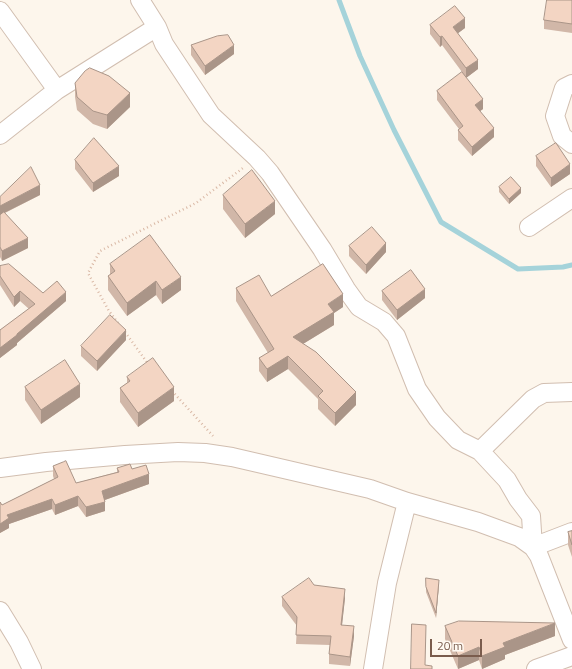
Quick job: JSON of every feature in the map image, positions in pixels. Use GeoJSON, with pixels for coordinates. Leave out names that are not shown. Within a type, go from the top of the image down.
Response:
{"type":"FeatureCollection","features":[{"type":"Feature","properties":{"kind":"street"},"geometry":{"type":"LineString","coordinates":[[140,0],[157,27],[164,44],[211,115],[257,158],[280,187],[359,307],[384,322],[396,336],[417,389],[437,418],[458,440],[480,450],[507,480],[518,499],[531,516],[533,547]]}},
{"type":"Feature","properties":{"kind":"street"},"geometry":{"type":"LineString","coordinates":[[0,11],[58,90]]}},
{"type":"Feature","properties":{"kind":"street"},"geometry":{"type":"LineString","coordinates":[[0,135],[58,90],[157,27]]}},
{"type":"Feature","properties":{"kind":"street"},"geometry":{"type":"LineString","coordinates":[[572,84],[564,88],[555,116],[562,136],[572,144]]}},
{"type":"Feature","properties":{"kind":"street"},"geometry":{"type":"LineString","coordinates":[[529,227],[572,198]]}},
{"type":"Feature","properties":{"kind":"street"},"geometry":{"type":"LineString","coordinates":[[480,450],[533,399],[544,393],[572,392]]}},
{"type":"Feature","properties":{"kind":"street"},"geometry":{"type":"LineString","coordinates":[[0,468],[46,462],[125,455],[198,453],[232,457],[370,489],[407,502],[478,522],[519,537],[533,547],[539,556],[572,640]]}},
{"type":"Feature","properties":{"kind":"street"},"geometry":{"type":"LineString","coordinates":[[373,669],[387,583],[407,502]]}},
{"type":"Feature","properties":{"kind":"street"},"geometry":{"type":"LineString","coordinates":[[533,547],[572,532]]}},
{"type":"Feature","properties":{"kind":"street"},"geometry":{"type":"LineString","coordinates":[[0,611],[19,642],[32,669]]}},
{"type":"Feature","properties":{"kind":"street"},"geometry":{"type":"LineString","coordinates":[[536,669],[572,656]]}},
{"type":"Feature","properties":{"kind":"path"},"geometry":{"type":"LineString","coordinates":[[118,323],[109,311],[88,273],[100,251],[196,203],[257,158]]}},
{"type":"Feature","properties":{"kind":"path"},"geometry":{"type":"LineString","coordinates":[[123,329],[150,367]]}},
{"type":"Feature","properties":{"kind":"path"},"geometry":{"type":"LineString","coordinates":[[171,390],[232,457]]}},
{"type":"Feature","properties":{"kind":"building"},"geometry":{"type":"Polygon","coordinates":[[[547,0],[572,0],[572,24],[544,20],[547,0]]]}},
{"type":"Feature","properties":{"kind":"building"},"geometry":{"type":"Polygon","coordinates":[[[455,6],[465,18],[453,27],[478,60],[466,68],[442,36],[440,37],[430,25],[455,6]]]}},
{"type":"Feature","properties":{"kind":"building"},"geometry":{"type":"Polygon","coordinates":[[[228,35],[234,45],[205,66],[191,45],[217,36],[228,35]]]}},
{"type":"Feature","properties":{"kind":"building"},"geometry":{"type":"Polygon","coordinates":[[[90,68],[109,76],[130,93],[107,115],[93,111],[77,97],[75,83],[85,71],[90,68]]]}},
{"type":"Feature","properties":{"kind":"building"},"geometry":{"type":"Polygon","coordinates":[[[462,72],[483,99],[475,105],[494,128],[472,147],[458,130],[463,126],[437,91],[462,72]]]}},
{"type":"Feature","properties":{"kind":"building"},"geometry":{"type":"Polygon","coordinates":[[[94,138],[119,166],[93,183],[75,160],[94,138]]]}},
{"type":"Feature","properties":{"kind":"building"},"geometry":{"type":"Polygon","coordinates":[[[556,143],[570,164],[551,178],[536,156],[556,143]]]}},
{"type":"Feature","properties":{"kind":"building"},"geometry":{"type":"Polygon","coordinates":[[[31,167],[40,185],[0,206],[0,197],[31,167]]]}},
{"type":"Feature","properties":{"kind":"building"},"geometry":{"type":"Polygon","coordinates":[[[252,170],[275,201],[245,224],[223,195],[252,170]]]}},
{"type":"Feature","properties":{"kind":"building"},"geometry":{"type":"Polygon","coordinates":[[[511,177],[521,188],[509,199],[499,187],[511,177]]]}},
{"type":"Feature","properties":{"kind":"building"},"geometry":{"type":"Polygon","coordinates":[[[4,212],[28,238],[2,251],[0,247],[0,215],[4,212]]]}},
{"type":"Feature","properties":{"kind":"building"},"geometry":{"type":"Polygon","coordinates":[[[372,227],[386,243],[366,265],[349,246],[372,227]]]}},
{"type":"Feature","properties":{"kind":"building"},"geometry":{"type":"Polygon","coordinates":[[[150,235],[181,277],[162,290],[156,281],[127,303],[108,276],[115,271],[110,264],[150,235]]]}},
{"type":"Feature","properties":{"kind":"building"},"geometry":{"type":"Polygon","coordinates":[[[9,264],[43,293],[57,281],[66,292],[0,348],[0,330],[35,304],[20,291],[14,297],[0,276],[0,266],[9,264]]]}},
{"type":"Feature","properties":{"kind":"building"},"geometry":{"type":"Polygon","coordinates":[[[323,264],[343,294],[328,304],[334,312],[293,337],[316,352],[356,392],[335,413],[318,396],[323,391],[288,356],[267,369],[259,358],[274,349],[236,288],[259,275],[271,296],[323,264]]]}},
{"type":"Feature","properties":{"kind":"building"},"geometry":{"type":"Polygon","coordinates":[[[411,270],[425,289],[397,310],[382,291],[411,270]]]}},
{"type":"Feature","properties":{"kind":"building"},"geometry":{"type":"Polygon","coordinates":[[[110,315],[126,330],[97,361],[81,346],[110,315]]]}},
{"type":"Feature","properties":{"kind":"building"},"geometry":{"type":"Polygon","coordinates":[[[153,358],[174,387],[138,413],[120,388],[130,381],[127,377],[153,358]]]}},
{"type":"Feature","properties":{"kind":"building"},"geometry":{"type":"Polygon","coordinates":[[[65,360],[80,384],[41,410],[25,387],[65,360]]]}},
{"type":"Feature","properties":{"kind":"building"},"geometry":{"type":"Polygon","coordinates":[[[66,461],[76,483],[119,472],[117,468],[130,464],[132,469],[146,465],[149,474],[102,491],[105,502],[86,507],[78,496],[55,505],[52,499],[7,515],[9,518],[0,524],[0,502],[2,505],[58,477],[53,466],[66,461]]]}},
{"type":"Feature","properties":{"kind":"building"},"geometry":{"type":"Polygon","coordinates":[[[572,531],[572,545],[568,532],[572,531]]]}},
{"type":"Feature","properties":{"kind":"building"},"geometry":{"type":"Polygon","coordinates":[[[309,578],[314,585],[345,589],[341,625],[354,626],[350,657],[329,654],[331,636],[296,635],[297,617],[282,597],[309,578]]]}},
{"type":"Feature","properties":{"kind":"building"},"geometry":{"type":"Polygon","coordinates":[[[426,578],[439,580],[436,613],[426,587],[426,578]]]}},
{"type":"Feature","properties":{"kind":"building"},"geometry":{"type":"Polygon","coordinates":[[[459,621],[555,623],[503,643],[505,647],[482,656],[479,647],[458,656],[445,626],[459,621]]]}},
{"type":"Feature","properties":{"kind":"building"},"geometry":{"type":"Polygon","coordinates":[[[412,624],[426,625],[425,665],[432,666],[432,669],[411,669],[412,624]]]}},
{"type":"Feature","properties":{"kind":"waterway"},"geometry":{"type":"LineString","coordinates":[[339,0],[360,56],[394,130],[441,222],[518,269],[563,267],[572,265]]}}]}
